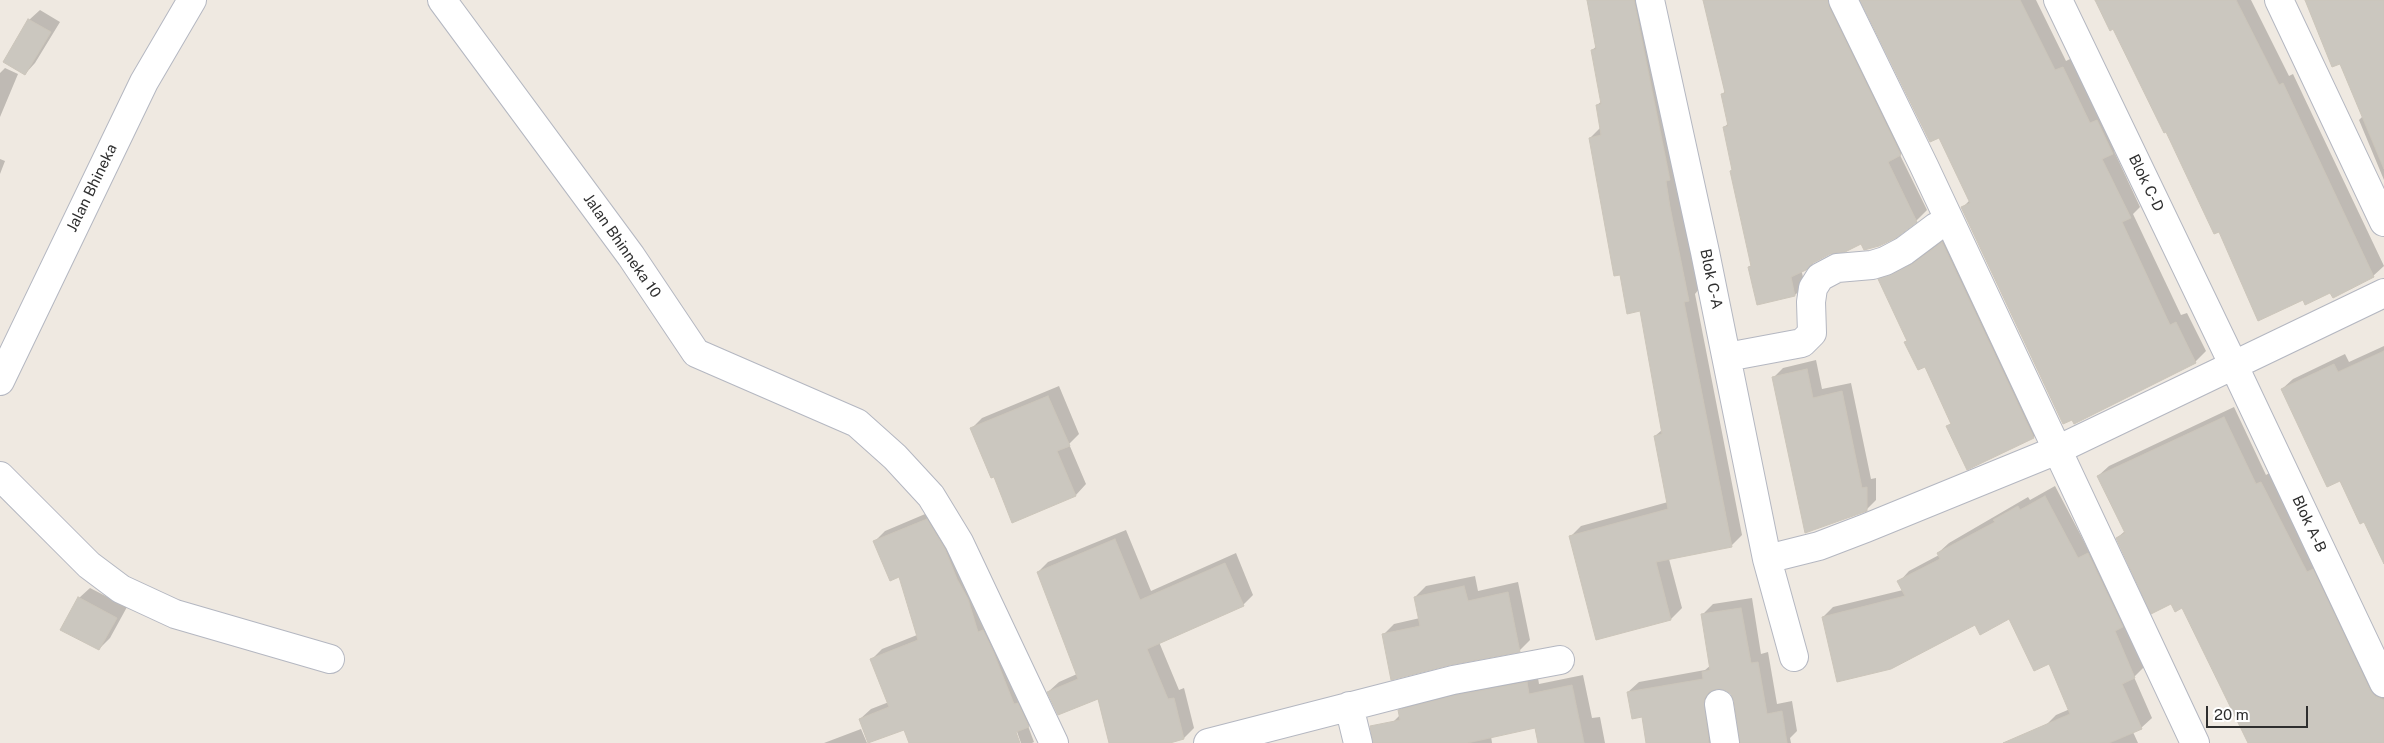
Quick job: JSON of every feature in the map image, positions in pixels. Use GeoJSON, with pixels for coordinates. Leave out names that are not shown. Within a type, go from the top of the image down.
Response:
{"type":"FeatureCollection","features":[{"type":"Feature","properties":{"kind":"street","name":"Jalan Bhineka"},"geometry":{"type":"LineString","coordinates":[[0,381],[144,82],[192,0]]}},
{"type":"Feature","properties":{"kind":"street","name":"Jalan Bhinneka 10"},"geometry":{"type":"LineString","coordinates":[[442,0],[631,256],[696,353],[857,423],[895,457],[931,496],[959,542],[1054,743]]}},
{"type":"Feature","properties":{"kind":"street","name":"Blok C-A"},"geometry":{"type":"LineString","coordinates":[[1650,0],[1727,358],[1767,560],[1794,657]]}},
{"type":"Feature","properties":{"kind":"street"},"geometry":{"type":"LineString","coordinates":[[1843,0],[1949,220],[2195,743]]}},
{"type":"Feature","properties":{"kind":"street","name":"Blok C-D"},"geometry":{"type":"LineString","coordinates":[[2058,0],[2234,366]]}},
{"type":"Feature","properties":{"kind":"street"},"geometry":{"type":"LineString","coordinates":[[2280,0],[2384,222]]}},
{"type":"Feature","properties":{"kind":"street"},"geometry":{"type":"LineString","coordinates":[[1727,358],[1802,343],[1812,333],[1811,302],[1814,288],[1820,277],[1838,268],[1872,265],[1885,261],[1904,251],[1936,226],[1949,220]]}},
{"type":"Feature","properties":{"kind":"street"},"geometry":{"type":"LineString","coordinates":[[1767,560],[1819,546],[2057,450],[2384,293]]}},
{"type":"Feature","properties":{"kind":"street","name":"Blok A-B"},"geometry":{"type":"LineString","coordinates":[[2234,366],[2384,683]]}},
{"type":"Feature","properties":{"kind":"street"},"geometry":{"type":"LineString","coordinates":[[0,476],[89,565],[121,589],[176,614],[330,659]]}},
{"type":"Feature","properties":{"kind":"street"},"geometry":{"type":"LineString","coordinates":[[1208,743],[1453,680],[1560,660]]}},
{"type":"Feature","properties":{"kind":"street"},"geometry":{"type":"LineString","coordinates":[[1719,704],[1725,743]]}},
{"type":"Feature","properties":{"kind":"street"},"geometry":{"type":"LineString","coordinates":[[1349,706],[1358,743]]}},
{"type":"Feature","properties":{"kind":"building"},"geometry":{"type":"Polygon","coordinates":[[[1587,0],[1634,0],[1670,180],[1666,181],[1670,207],[1689,301],[1684,302],[1732,547],[1656,562],[1671,620],[1596,640],[1569,536],[1668,509],[1654,436],[1662,434],[1640,311],[1627,314],[1620,275],[1614,276],[1589,138],[1601,135],[1596,105],[1601,104],[1591,50],[1596,49],[1587,0]]]}},
{"type":"Feature","properties":{"kind":"building"},"geometry":{"type":"Polygon","coordinates":[[[1703,0],[1828,0],[1829,7],[1901,155],[1888,162],[1917,222],[1896,238],[1879,246],[1864,250],[1861,244],[1845,252],[1830,254],[1813,263],[1806,270],[1791,277],[1795,296],[1757,305],[1748,267],[1751,266],[1730,171],[1732,170],[1723,127],[1728,126],[1721,94],[1725,93],[1703,0]]]}},
{"type":"Feature","properties":{"kind":"building"},"geometry":{"type":"Polygon","coordinates":[[[1860,0],[2020,0],[2055,70],[2063,67],[2090,123],[2097,120],[2113,154],[2102,159],[2131,218],[2122,222],[2170,325],[2176,322],[2196,363],[2074,424],[2072,420],[2063,424],[1961,207],[1970,203],[1939,138],[1930,142],[1860,0]]]}},
{"type":"Feature","properties":{"kind":"building"},"geometry":{"type":"Polygon","coordinates":[[[2095,0],[2236,0],[2279,85],[2283,83],[2374,277],[2333,298],[2330,293],[2305,305],[2303,300],[2258,321],[2219,232],[2214,234],[2166,132],[2164,133],[2113,29],[2110,31],[2095,0]]]}},
{"type":"Feature","properties":{"kind":"building"},"geometry":{"type":"Polygon","coordinates":[[[2305,0],[2384,0],[2384,169],[2340,64],[2332,67],[2305,0]]]}},
{"type":"Feature","properties":{"kind":"building"},"geometry":{"type":"Polygon","coordinates":[[[28,19],[51,32],[25,75],[3,62],[28,19]]]}},
{"type":"Feature","properties":{"kind":"building"},"geometry":{"type":"Polygon","coordinates":[[[1942,242],[2034,438],[1967,470],[1946,426],[1951,424],[1925,367],[1918,370],[1904,342],[1907,341],[1878,279],[1911,265],[1942,242]]]}},
{"type":"Feature","properties":{"kind":"building"},"geometry":{"type":"Polygon","coordinates":[[[2384,351],[2384,564],[2364,522],[2360,524],[2340,481],[2327,487],[2281,389],[2334,364],[2338,372],[2384,351]]]}},
{"type":"Feature","properties":{"kind":"building"},"geometry":{"type":"Polygon","coordinates":[[[1807,369],[1813,398],[1842,391],[1862,488],[1867,487],[1867,511],[1805,533],[1772,377],[1807,369]]]}},
{"type":"Feature","properties":{"kind":"building"},"geometry":{"type":"Polygon","coordinates":[[[1048,396],[1070,446],[1057,451],[1076,496],[1012,523],[994,477],[991,478],[970,428],[1048,396]]]}},
{"type":"Feature","properties":{"kind":"building"},"geometry":{"type":"Polygon","coordinates":[[[2224,417],[2256,484],[2261,482],[2307,572],[2313,569],[2370,690],[2375,696],[2384,700],[2384,743],[2248,743],[2182,608],[2175,612],[2171,604],[2151,614],[2116,538],[2125,533],[2097,476],[2224,417]]]}},
{"type":"Feature","properties":{"kind":"building"},"geometry":{"type":"Polygon","coordinates":[[[2045,496],[2078,558],[2088,553],[2123,627],[2115,631],[2135,678],[2122,684],[2142,729],[2109,743],[2003,743],[2070,714],[2049,664],[2034,671],[2009,619],[1980,635],[1975,625],[1891,669],[1837,682],[1822,617],[1905,596],[1897,581],[1940,559],[1937,553],[1995,522],[1993,520],[2018,506],[2020,510],[2045,496]]]}},
{"type":"Feature","properties":{"kind":"building"},"geometry":{"type":"Polygon","coordinates":[[[927,519],[945,549],[957,579],[968,599],[978,632],[983,630],[1014,704],[1018,703],[1029,727],[1016,732],[1020,743],[909,743],[904,730],[868,743],[859,719],[889,707],[870,659],[918,640],[899,577],[890,581],[873,541],[927,519]]]}},
{"type":"Feature","properties":{"kind":"building"},"geometry":{"type":"Polygon","coordinates":[[[1115,539],[1140,600],[1225,563],[1244,606],[1147,649],[1168,699],[1174,698],[1184,739],[1170,743],[1109,743],[1098,699],[1058,715],[1047,692],[1078,679],[1037,572],[1115,539]]]}},
{"type":"Feature","properties":{"kind":"building"},"geometry":{"type":"Polygon","coordinates":[[[1464,586],[1468,601],[1508,592],[1520,652],[1450,665],[1391,680],[1382,634],[1420,626],[1414,597],[1464,586]]]}},
{"type":"Feature","properties":{"kind":"building"},"geometry":{"type":"Polygon","coordinates":[[[78,597],[117,618],[99,650],[60,630],[78,597]]]}},
{"type":"Feature","properties":{"kind":"building"},"geometry":{"type":"Polygon","coordinates":[[[1741,608],[1751,663],[1758,662],[1767,714],[1782,711],[1787,743],[1740,743],[1734,701],[1731,694],[1725,690],[1717,689],[1709,692],[1704,699],[1709,743],[1646,743],[1642,717],[1632,719],[1627,692],[1703,679],[1702,672],[1710,670],[1701,614],[1741,608]]]}},
{"type":"Feature","properties":{"kind":"building"},"geometry":{"type":"Polygon","coordinates":[[[1527,682],[1529,694],[1572,685],[1584,743],[1538,743],[1535,728],[1467,743],[1373,743],[1370,726],[1400,720],[1398,710],[1456,695],[1527,682]]]}}]}
